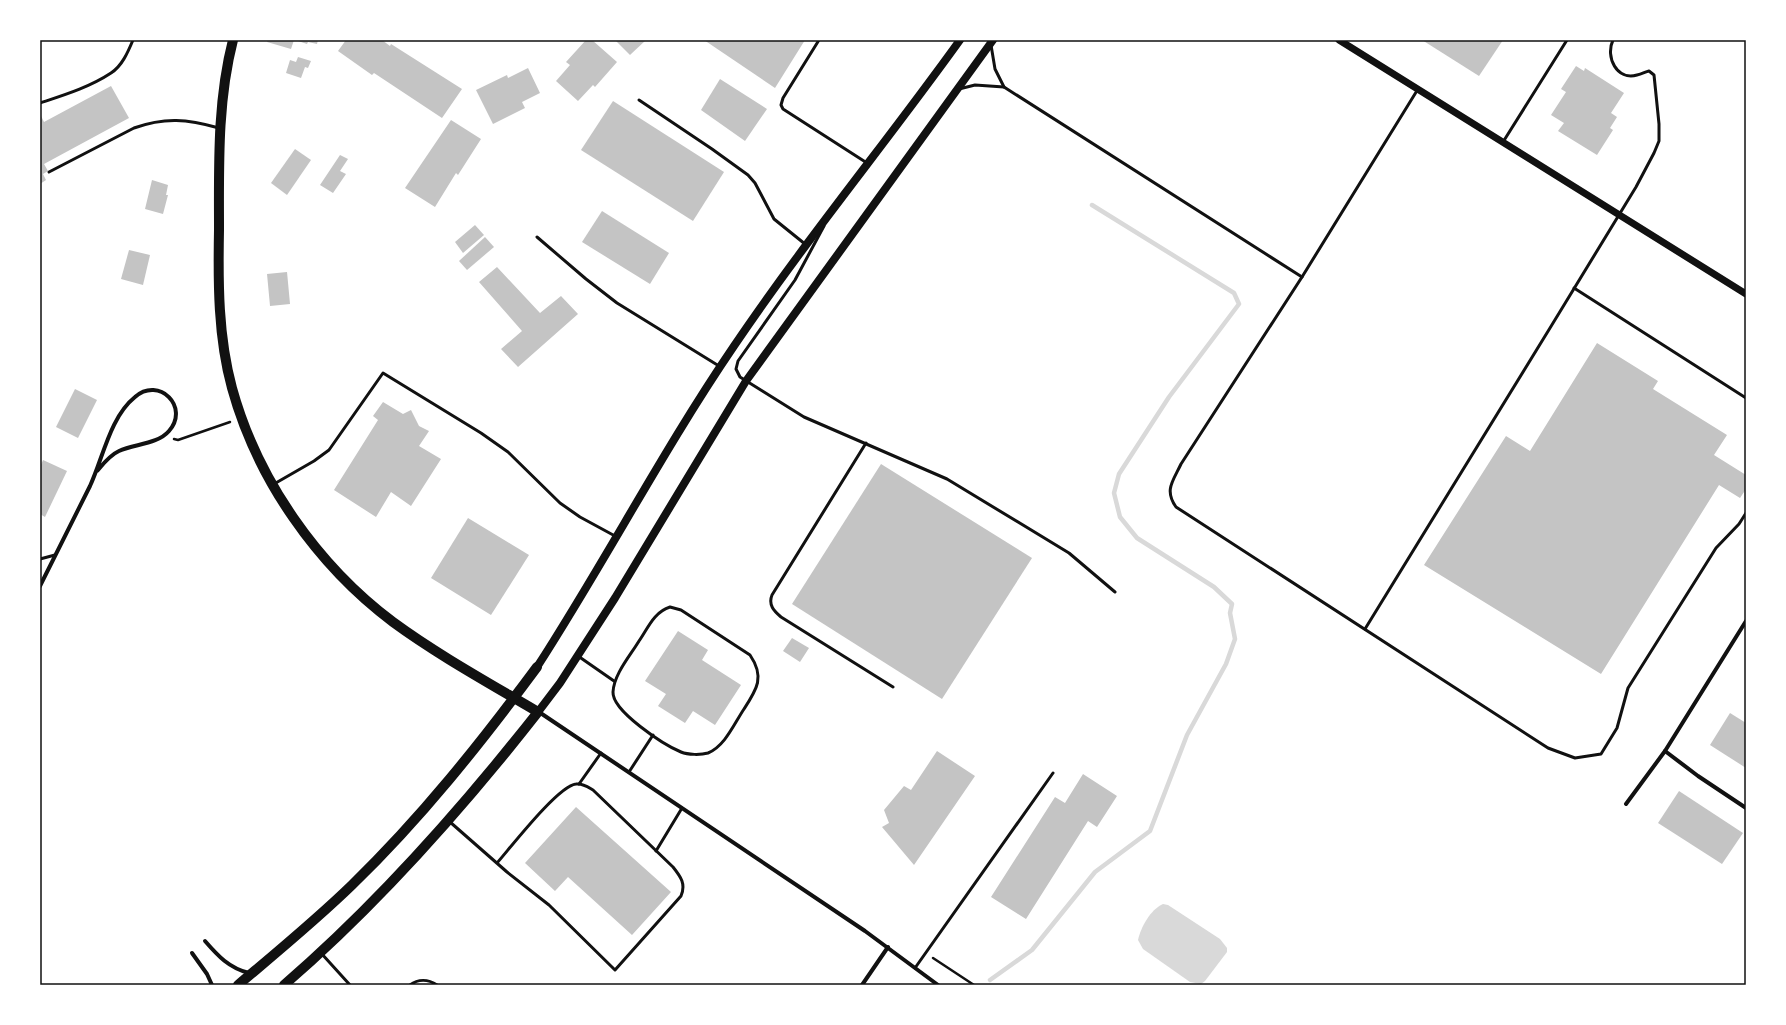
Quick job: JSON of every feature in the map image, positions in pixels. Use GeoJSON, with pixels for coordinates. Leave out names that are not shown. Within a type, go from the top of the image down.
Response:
{"type":"FeatureCollection","features":[{"type":"Feature","properties":{"kind":"main road"},"geometry":{"type":"LineString","coordinates":[[233,40],[228,58],[222,98],[220,128],[218,285],[225,353],[232,387],[254,449],[287,508],[331,565],[371,604],[394,623],[423,642],[538,712]]}},
{"type":"Feature","properties":{"kind":"main road"},"geometry":{"type":"LineString","coordinates":[[238,985],[323,912],[386,850],[422,812],[456,772],[514,698],[537,667],[586,590],[670,446],[720,367],[756,315],[960,40]]}},
{"type":"Feature","properties":{"kind":"main road"},"geometry":{"type":"LineString","coordinates":[[284,985],[368,909],[449,821],[538,712],[578,656],[746,381],[991,42]]}},
{"type":"Feature","properties":{"kind":"street"},"geometry":{"type":"LineString","coordinates":[[1339,40],[1746,294]]}},
{"type":"Feature","properties":{"kind":"street"},"geometry":{"type":"LineString","coordinates":[[40,586],[90,486],[101,454],[121,413],[135,397],[144,392],[160,391],[173,400],[176,410],[175,421],[170,430],[163,437],[118,452],[108,459],[96,471]]}},
{"type":"Feature","properties":{"kind":"street"},"geometry":{"type":"LineString","coordinates":[[1626,804],[1664,751],[1746,621]]}},
{"type":"Feature","properties":{"kind":"street"},"geometry":{"type":"LineString","coordinates":[[538,712],[888,947],[938,985]]}},
{"type":"Feature","properties":{"kind":"street"},"geometry":{"type":"LineString","coordinates":[[1664,751],[1746,808]]}},
{"type":"Feature","properties":{"kind":"street"},"geometry":{"type":"LineString","coordinates":[[205,941],[227,964],[240,971],[251,974]]}},
{"type":"Feature","properties":{"kind":"street"},"geometry":{"type":"LineString","coordinates":[[862,985],[888,947]]}},
{"type":"Feature","properties":{"kind":"street"},"geometry":{"type":"LineString","coordinates":[[192,953],[207,974],[212,985]]}},
{"type":"Feature","properties":{"kind":"lane"},"geometry":{"type":"LineString","coordinates":[[40,103],[78,89],[112,73],[126,56],[133,40]]}},
{"type":"Feature","properties":{"kind":"lane"},"geometry":{"type":"LineString","coordinates":[[819,40],[783,98],[781,105],[783,110],[868,164]]}},
{"type":"Feature","properties":{"kind":"lane"},"geometry":{"type":"LineString","coordinates":[[1503,142],[1567,40]]}},
{"type":"Feature","properties":{"kind":"lane"},"geometry":{"type":"LineString","coordinates":[[1365,629],[1619,215],[1654,153],[1659,141],[1659,124],[1654,75],[1649,71],[1637,76],[1630,76],[1622,73],[1616,68],[1609,53],[1613,40]]}},
{"type":"Feature","properties":{"kind":"lane"},"geometry":{"type":"LineString","coordinates":[[991,42],[995,69],[1004,87]]}},
{"type":"Feature","properties":{"kind":"lane"},"geometry":{"type":"LineString","coordinates":[[957,90],[975,85],[1004,87],[1302,276]]}},
{"type":"Feature","properties":{"kind":"lane"},"geometry":{"type":"LineString","coordinates":[[1418,89],[1302,276],[1181,464],[1169,488],[1170,499],[1176,507],[1548,748],[1575,758],[1601,754],[1617,728],[1628,688],[1716,548],[1740,524],[1746,513]]}},
{"type":"Feature","properties":{"kind":"lane"},"geometry":{"type":"LineString","coordinates":[[639,100],[712,148],[748,175],[755,183],[774,219],[807,246]]}},
{"type":"Feature","properties":{"kind":"lane"},"geometry":{"type":"LineString","coordinates":[[49,172],[134,128],[148,123],[187,120],[220,128]]}},
{"type":"Feature","properties":{"kind":"lane"},"geometry":{"type":"LineString","coordinates":[[832,212],[795,280],[736,365],[737,373],[746,381],[800,415],[947,479],[1069,553],[1115,592]]}},
{"type":"Feature","properties":{"kind":"lane"},"geometry":{"type":"LineString","coordinates":[[537,237],[586,279],[617,303],[720,367]]}},
{"type":"Feature","properties":{"kind":"lane"},"geometry":{"type":"LineString","coordinates":[[1574,288],[1746,398]]}},
{"type":"Feature","properties":{"kind":"lane"},"geometry":{"type":"LineString","coordinates":[[273,485],[314,461],[329,450],[383,373],[508,452],[560,503],[580,517],[617,537]]}},
{"type":"Feature","properties":{"kind":"lane"},"geometry":{"type":"LineString","coordinates":[[866,443],[772,596],[771,604],[773,609],[781,617],[893,687]]}},
{"type":"Feature","properties":{"kind":"lane"},"geometry":{"type":"LineString","coordinates":[[40,559],[55,555]]}},
{"type":"Feature","properties":{"kind":"lane"},"geometry":{"type":"LineString","coordinates":[[670,607],[681,610],[750,655],[756,664],[760,676],[755,692],[718,748],[706,753],[682,752],[653,735],[628,717],[615,703],[612,693],[614,681],[653,619],[662,609],[670,607]]}},
{"type":"Feature","properties":{"kind":"lane"},"geometry":{"type":"LineString","coordinates":[[578,656],[614,681]]}},
{"type":"Feature","properties":{"kind":"lane"},"geometry":{"type":"LineString","coordinates":[[629,772],[653,735]]}},
{"type":"Feature","properties":{"kind":"lane"},"geometry":{"type":"LineString","coordinates":[[579,784],[601,753]]}},
{"type":"Feature","properties":{"kind":"lane"},"geometry":{"type":"LineString","coordinates":[[915,968],[1052,773]]}},
{"type":"Feature","properties":{"kind":"lane"},"geometry":{"type":"LineString","coordinates":[[449,821],[497,863],[549,905],[615,970],[681,896],[684,888],[682,879],[674,867],[593,790],[585,785],[579,784],[570,786],[558,794],[497,863]]}},
{"type":"Feature","properties":{"kind":"lane"},"geometry":{"type":"LineString","coordinates":[[656,850],[682,808]]}},
{"type":"Feature","properties":{"kind":"lane"},"geometry":{"type":"LineString","coordinates":[[321,953],[350,985]]}},
{"type":"Feature","properties":{"kind":"lane"},"geometry":{"type":"LineString","coordinates":[[410,985],[422,980],[431,980],[437,985]]}},
{"type":"Feature","properties":{"kind":"path"},"geometry":{"type":"LineString","coordinates":[[163,437],[178,440],[242,418]]}},
{"type":"Feature","properties":{"kind":"path"},"geometry":{"type":"LineString","coordinates":[[926,953],[974,985]]}},
{"type":"Feature","properties":{"kind":"shaded area"},"geometry":{"type":"Polygon","coordinates":[[[1163,904],[1168,905],[1220,939],[1227,948],[1227,952],[1205,981],[1201,984],[1190,982],[1143,949],[1138,940],[1147,919],[1154,910],[1163,904]]]}},
{"type":"Feature","properties":{"kind":"building"},"geometry":{"type":"Polygon","coordinates":[[[268,40],[294,40],[291,49],[267,42],[268,40]]]}},
{"type":"Feature","properties":{"kind":"building"},"geometry":{"type":"Polygon","coordinates":[[[295,40],[318,40],[317,44],[308,42],[307,44],[295,40]]]}},
{"type":"Feature","properties":{"kind":"building"},"geometry":{"type":"Polygon","coordinates":[[[346,40],[382,40],[390,46],[391,44],[462,89],[442,118],[374,73],[372,75],[338,51],[346,40]]]}},
{"type":"Feature","properties":{"kind":"building"},"geometry":{"type":"Polygon","coordinates":[[[586,40],[592,40],[617,62],[595,87],[593,85],[578,101],[556,81],[570,65],[566,62],[586,40]]]}},
{"type":"Feature","properties":{"kind":"building"},"geometry":{"type":"Polygon","coordinates":[[[615,40],[646,40],[630,55],[615,40]]]}},
{"type":"Feature","properties":{"kind":"building"},"geometry":{"type":"Polygon","coordinates":[[[704,40],[805,40],[775,88],[704,40]]]}},
{"type":"Feature","properties":{"kind":"building"},"geometry":{"type":"Polygon","coordinates":[[[1422,40],[1503,40],[1479,76],[1422,40]]]}},
{"type":"Feature","properties":{"kind":"building"},"geometry":{"type":"Polygon","coordinates":[[[298,57],[311,61],[308,68],[305,67],[301,78],[286,73],[290,60],[296,62],[298,57]]]}},
{"type":"Feature","properties":{"kind":"building"},"geometry":{"type":"Polygon","coordinates":[[[1576,66],[1584,71],[1585,68],[1624,93],[1611,113],[1617,117],[1610,128],[1613,130],[1597,155],[1558,131],[1564,123],[1551,115],[1566,92],[1561,89],[1576,66]]]}},
{"type":"Feature","properties":{"kind":"building"},"geometry":{"type":"Polygon","coordinates":[[[528,68],[540,93],[522,102],[525,108],[493,124],[476,90],[507,75],[508,78],[528,68]]]}},
{"type":"Feature","properties":{"kind":"building"},"geometry":{"type":"Polygon","coordinates":[[[720,79],[767,109],[745,141],[701,110],[720,79]]]}},
{"type":"Feature","properties":{"kind":"building"},"geometry":{"type":"Polygon","coordinates":[[[111,86],[129,118],[44,164],[48,171],[43,174],[46,180],[40,184],[40,114],[44,122],[111,86]]]}},
{"type":"Feature","properties":{"kind":"building"},"geometry":{"type":"Polygon","coordinates":[[[613,101],[724,172],[693,221],[581,150],[613,101]]]}},
{"type":"Feature","properties":{"kind":"building"},"geometry":{"type":"Polygon","coordinates":[[[451,120],[481,139],[458,175],[456,173],[435,207],[405,188],[451,120]]]}},
{"type":"Feature","properties":{"kind":"building"},"geometry":{"type":"Polygon","coordinates":[[[295,149],[311,160],[287,195],[271,183],[295,149]]]}},
{"type":"Feature","properties":{"kind":"building"},"geometry":{"type":"Polygon","coordinates":[[[340,155],[348,159],[340,171],[346,174],[333,193],[320,185],[340,155]]]}},
{"type":"Feature","properties":{"kind":"building"},"geometry":{"type":"Polygon","coordinates":[[[152,180],[168,185],[166,195],[168,195],[163,214],[145,209],[152,180]]]}},
{"type":"Feature","properties":{"kind":"building"},"geometry":{"type":"Polygon","coordinates":[[[602,211],[669,253],[650,284],[582,242],[602,211]]]}},
{"type":"Feature","properties":{"kind":"building"},"geometry":{"type":"Polygon","coordinates":[[[475,225],[484,235],[463,253],[455,242],[475,225]]]}},
{"type":"Feature","properties":{"kind":"building"},"geometry":{"type":"Polygon","coordinates":[[[485,237],[494,247],[467,270],[459,261],[485,237]]]}},
{"type":"Feature","properties":{"kind":"building"},"geometry":{"type":"Polygon","coordinates":[[[129,250],[150,255],[143,285],[121,279],[129,250]]]}},
{"type":"Feature","properties":{"kind":"building"},"geometry":{"type":"Polygon","coordinates":[[[497,267],[540,313],[561,296],[578,314],[518,367],[501,349],[522,331],[479,282],[497,267]]]}},
{"type":"Feature","properties":{"kind":"building"},"geometry":{"type":"Polygon","coordinates":[[[287,272],[290,304],[270,306],[267,274],[287,272]]]}},
{"type":"Feature","properties":{"kind":"building"},"geometry":{"type":"Polygon","coordinates":[[[1597,343],[1658,381],[1653,389],[1727,435],[1714,455],[1746,475],[1746,489],[1740,498],[1719,485],[1601,674],[1424,565],[1506,436],[1530,451],[1597,343]]]}},
{"type":"Feature","properties":{"kind":"building"},"geometry":{"type":"Polygon","coordinates":[[[75,389],[97,400],[78,438],[56,427],[75,389]]]}},
{"type":"Feature","properties":{"kind":"building"},"geometry":{"type":"Polygon","coordinates":[[[383,402],[403,414],[411,410],[419,426],[429,431],[419,446],[441,459],[411,506],[391,492],[376,517],[334,490],[378,420],[373,416],[383,402]]]}},
{"type":"Feature","properties":{"kind":"building"},"geometry":{"type":"Polygon","coordinates":[[[43,460],[67,471],[45,517],[40,514],[40,467],[43,460]]]}},
{"type":"Feature","properties":{"kind":"building"},"geometry":{"type":"Polygon","coordinates":[[[881,464],[1032,558],[942,699],[792,604],[881,464]]]}},
{"type":"Feature","properties":{"kind":"building"},"geometry":{"type":"Polygon","coordinates":[[[468,518],[529,555],[491,615],[431,578],[468,518]]]}},
{"type":"Feature","properties":{"kind":"building"},"geometry":{"type":"Polygon","coordinates":[[[678,631],[708,650],[702,660],[741,685],[715,725],[693,711],[685,723],[658,706],[666,694],[645,681],[678,631]]]}},
{"type":"Feature","properties":{"kind":"building"},"geometry":{"type":"Polygon","coordinates":[[[792,638],[809,648],[800,662],[783,651],[792,638]]]}},
{"type":"Feature","properties":{"kind":"building"},"geometry":{"type":"Polygon","coordinates":[[[1730,713],[1746,723],[1746,768],[1710,745],[1730,713]]]}},
{"type":"Feature","properties":{"kind":"building"},"geometry":{"type":"Polygon","coordinates":[[[937,751],[975,776],[914,865],[882,827],[889,823],[884,810],[904,786],[911,790],[937,751]]]}},
{"type":"Feature","properties":{"kind":"building"},"geometry":{"type":"Polygon","coordinates":[[[1083,774],[1117,796],[1097,827],[1088,821],[1026,919],[991,897],[1055,797],[1065,803],[1083,774]]]}},
{"type":"Feature","properties":{"kind":"building"},"geometry":{"type":"Polygon","coordinates":[[[1679,791],[1743,833],[1722,864],[1658,823],[1679,791]]]}},
{"type":"Feature","properties":{"kind":"building"},"geometry":{"type":"Polygon","coordinates":[[[576,807],[671,892],[632,935],[568,877],[555,891],[525,863],[576,807]]]}},
{"type":"Feature","properties":{"kind":"waterway"},"geometry":{"type":"LineString","coordinates":[[990,980],[1032,950],[1095,872],[1150,831],[1187,735],[1226,664],[1235,639],[1230,613],[1232,604],[1214,587],[1137,538],[1120,517],[1114,493],[1119,474],[1169,397],[1239,304],[1234,293],[1092,205]]}}]}
